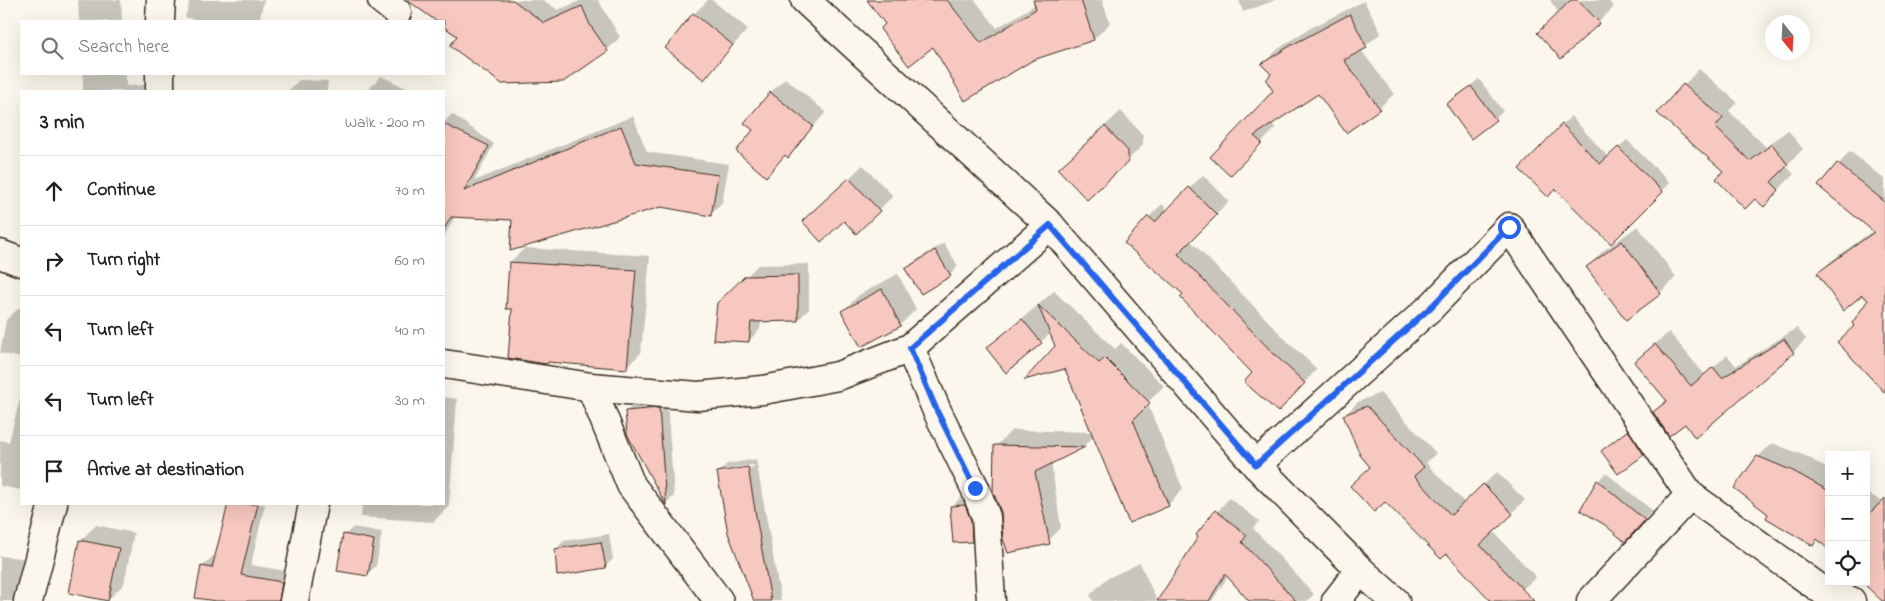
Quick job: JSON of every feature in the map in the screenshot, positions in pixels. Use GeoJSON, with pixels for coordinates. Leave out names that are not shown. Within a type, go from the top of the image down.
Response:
{"type":"FeatureCollection","features":[{"type":"Feature","properties":{"kind":"street"},"geometry":{"type":"LineString","coordinates":[[160,0],[160,20]]}},
{"type":"Feature","properties":{"kind":"street"},"geometry":{"type":"LineString","coordinates":[[805,0],[1050,225],[1256,465],[1360,570],[1395,601]]}},
{"type":"Feature","properties":{"kind":"street"},"geometry":{"type":"LineString","coordinates":[[160,75],[160,90]]}},
{"type":"Feature","properties":{"kind":"street"},"geometry":{"type":"LineString","coordinates":[[445,364],[592,387],[698,396],[764,390],[838,376],[910,348],[1050,225]]}},
{"type":"Feature","properties":{"kind":"street"},"geometry":{"type":"LineString","coordinates":[[1256,465],[1432,306],[1509,227],[1690,495],[1826,593],[1851,601]]}},
{"type":"Feature","properties":{"kind":"street"},"geometry":{"type":"LineString","coordinates":[[0,254],[20,262]]}},
{"type":"Feature","properties":{"kind":"street"},"geometry":{"type":"LineString","coordinates":[[910,348],[937,411],[975,488],[986,517],[991,601]]}},
{"type":"Feature","properties":{"kind":"street"},"geometry":{"type":"LineString","coordinates":[[592,387],[631,485],[719,601]]}},
{"type":"Feature","properties":{"kind":"street"},"geometry":{"type":"LineString","coordinates":[[1591,601],[1690,495]]}},
{"type":"Feature","properties":{"kind":"street"},"geometry":{"type":"LineString","coordinates":[[28,601],[53,505]]}},
{"type":"Feature","properties":{"kind":"street"},"geometry":{"type":"LineString","coordinates":[[294,601],[313,505]]}},
{"type":"Feature","properties":{"kind":"street"},"geometry":{"type":"LineString","coordinates":[[1336,601],[1360,570]]}},
{"type":"Feature","properties":{"kind":"building"},"geometry":{"type":"Polygon","coordinates":[[[407,0],[513,0],[544,23],[582,6],[590,25],[608,51],[563,82],[502,84],[450,46],[457,36],[445,28],[445,20],[435,20],[407,0]]]}},
{"type":"Feature","properties":{"kind":"building"},"geometry":{"type":"Polygon","coordinates":[[[867,0],[947,0],[981,43],[1036,9],[1033,0],[1081,0],[1094,40],[1033,60],[965,101],[933,47],[909,66],[880,29],[885,24],[867,0]]]}},
{"type":"Feature","properties":{"kind":"building"},"geometry":{"type":"Polygon","coordinates":[[[1571,0],[1578,0],[1600,23],[1561,59],[1537,33],[1571,0]]]}},
{"type":"Feature","properties":{"kind":"building"},"geometry":{"type":"Polygon","coordinates":[[[693,13],[733,45],[704,80],[665,48],[693,13]]]}},
{"type":"Feature","properties":{"kind":"building"},"geometry":{"type":"Polygon","coordinates":[[[1350,14],[1367,48],[1344,60],[1380,109],[1346,133],[1318,94],[1254,136],[1262,143],[1230,176],[1210,157],[1273,91],[1266,80],[1271,74],[1261,64],[1350,14]]]}},
{"type":"Feature","properties":{"kind":"building"},"geometry":{"type":"Polygon","coordinates":[[[1683,84],[1723,118],[1715,127],[1750,161],[1772,144],[1788,165],[1771,182],[1779,190],[1764,207],[1755,199],[1745,209],[1716,179],[1723,171],[1657,113],[1683,84]]]}},
{"type":"Feature","properties":{"kind":"building"},"geometry":{"type":"Polygon","coordinates":[[[1471,86],[1496,120],[1471,139],[1446,104],[1471,86]]]}},
{"type":"Feature","properties":{"kind":"building"},"geometry":{"type":"Polygon","coordinates":[[[770,92],[813,126],[788,158],[785,155],[766,177],[736,151],[753,130],[744,123],[770,92]]]}},
{"type":"Feature","properties":{"kind":"building"},"geometry":{"type":"Polygon","coordinates":[[[445,124],[489,146],[464,191],[621,126],[636,163],[718,175],[711,216],[661,207],[510,251],[512,220],[451,217],[445,227],[445,124]]]}},
{"type":"Feature","properties":{"kind":"building"},"geometry":{"type":"Polygon","coordinates":[[[1562,124],[1600,164],[1618,147],[1663,192],[1611,244],[1555,189],[1548,197],[1519,169],[1562,124]]]}},
{"type":"Feature","properties":{"kind":"building"},"geometry":{"type":"Polygon","coordinates":[[[1105,126],[1128,151],[1128,162],[1087,200],[1058,169],[1105,126]]]}},
{"type":"Feature","properties":{"kind":"building"},"geometry":{"type":"Polygon","coordinates":[[[1837,163],[1885,202],[1885,393],[1837,342],[1854,326],[1852,323],[1868,300],[1862,295],[1843,311],[1817,273],[1874,232],[1818,186],[1837,163]]]}},
{"type":"Feature","properties":{"kind":"building"},"geometry":{"type":"Polygon","coordinates":[[[849,178],[880,211],[856,234],[844,221],[821,242],[802,221],[849,178]]]}},
{"type":"Feature","properties":{"kind":"building"},"geometry":{"type":"Polygon","coordinates":[[[1189,187],[1217,215],[1178,254],[1276,356],[1305,383],[1278,412],[1244,382],[1252,373],[1180,297],[1183,294],[1124,243],[1148,216],[1155,222],[1189,187]]]}},
{"type":"Feature","properties":{"kind":"building"},"geometry":{"type":"Polygon","coordinates":[[[1622,241],[1661,294],[1626,320],[1586,267],[1622,241]]]}},
{"type":"Feature","properties":{"kind":"building"},"geometry":{"type":"Polygon","coordinates":[[[935,250],[951,276],[921,294],[905,269],[935,250]]]}},
{"type":"Feature","properties":{"kind":"building"},"geometry":{"type":"Polygon","coordinates":[[[509,262],[636,270],[627,369],[548,362],[547,364],[508,358],[512,309],[506,309],[509,262]]]}},
{"type":"Feature","properties":{"kind":"building"},"geometry":{"type":"Polygon","coordinates":[[[798,275],[798,321],[751,322],[749,342],[713,340],[717,303],[745,276],[798,275]]]}},
{"type":"Feature","properties":{"kind":"building"},"geometry":{"type":"Polygon","coordinates":[[[882,289],[901,326],[861,347],[841,311],[882,289]]]}},
{"type":"Feature","properties":{"kind":"building"},"geometry":{"type":"Polygon","coordinates":[[[1038,305],[1099,363],[1105,358],[1150,403],[1133,420],[1169,506],[1129,523],[1065,369],[1024,380],[1055,346],[1038,305]]]}},
{"type":"Feature","properties":{"kind":"building"},"geometry":{"type":"Polygon","coordinates":[[[1022,319],[1042,343],[1006,373],[986,348],[1022,319]]]}},
{"type":"Feature","properties":{"kind":"building"},"geometry":{"type":"Polygon","coordinates":[[[1784,339],[1794,353],[1695,438],[1685,424],[1669,436],[1653,412],[1667,401],[1634,362],[1655,344],[1691,386],[1713,367],[1722,378],[1784,339]]]}},
{"type":"Feature","properties":{"kind":"building"},"geometry":{"type":"Polygon","coordinates":[[[1367,406],[1424,467],[1414,476],[1451,515],[1483,484],[1513,514],[1480,545],[1534,601],[1491,601],[1447,554],[1441,559],[1385,502],[1374,512],[1350,486],[1370,467],[1360,455],[1343,415],[1367,406]]]}},
{"type":"Feature","properties":{"kind":"building"},"geometry":{"type":"Polygon","coordinates":[[[659,408],[666,505],[627,434],[625,411],[659,408]]]}},
{"type":"Feature","properties":{"kind":"building"},"geometry":{"type":"Polygon","coordinates":[[[1628,430],[1644,455],[1618,474],[1601,451],[1628,430]]]}},
{"type":"Feature","properties":{"kind":"building"},"geometry":{"type":"Polygon","coordinates":[[[994,445],[1085,447],[1035,472],[1050,544],[1008,553],[1003,539],[1001,512],[993,492],[994,445]]]}},
{"type":"Feature","properties":{"kind":"building"},"geometry":{"type":"Polygon","coordinates":[[[1757,456],[1793,471],[1825,489],[1825,546],[1817,539],[1813,546],[1766,518],[1768,514],[1734,488],[1757,456]]]}},
{"type":"Feature","properties":{"kind":"building"},"geometry":{"type":"Polygon","coordinates":[[[748,467],[771,601],[754,601],[728,533],[717,472],[748,467]]]}},
{"type":"Feature","properties":{"kind":"building"},"geometry":{"type":"Polygon","coordinates":[[[1597,480],[1645,520],[1625,542],[1605,525],[1580,510],[1597,480]]]}},
{"type":"Feature","properties":{"kind":"building"},"geometry":{"type":"Polygon","coordinates":[[[1885,498],[1885,601],[1882,601],[1866,586],[1870,586],[1870,513],[1885,498]]]}},
{"type":"Feature","properties":{"kind":"building"},"geometry":{"type":"Polygon","coordinates":[[[228,505],[258,505],[241,575],[282,582],[279,601],[216,601],[195,598],[201,566],[212,568],[228,505]]]}},
{"type":"Feature","properties":{"kind":"building"},"geometry":{"type":"Polygon","coordinates":[[[965,505],[971,520],[972,542],[953,543],[950,506],[965,505]]]}},
{"type":"Feature","properties":{"kind":"building"},"geometry":{"type":"Polygon","coordinates":[[[1215,510],[1247,535],[1242,542],[1296,601],[1249,601],[1225,574],[1209,601],[1157,601],[1198,537],[1196,535],[1215,510]]]}},
{"type":"Feature","properties":{"kind":"building"},"geometry":{"type":"Polygon","coordinates":[[[343,534],[374,540],[368,576],[337,571],[343,534]]]}},
{"type":"Feature","properties":{"kind":"building"},"geometry":{"type":"Polygon","coordinates":[[[79,540],[119,548],[108,601],[69,593],[79,540]]]}},
{"type":"Feature","properties":{"kind":"building"},"geometry":{"type":"Polygon","coordinates":[[[601,542],[606,568],[557,576],[555,549],[601,542]]]}},
{"type":"Feature","properties":{"kind":"route"},"geometry":{"type":"LineString","coordinates":[[975,488],[937,411],[910,348],[942,322],[1050,225],[1256,465],[1327,403],[1432,306],[1509,227]]}}]}
